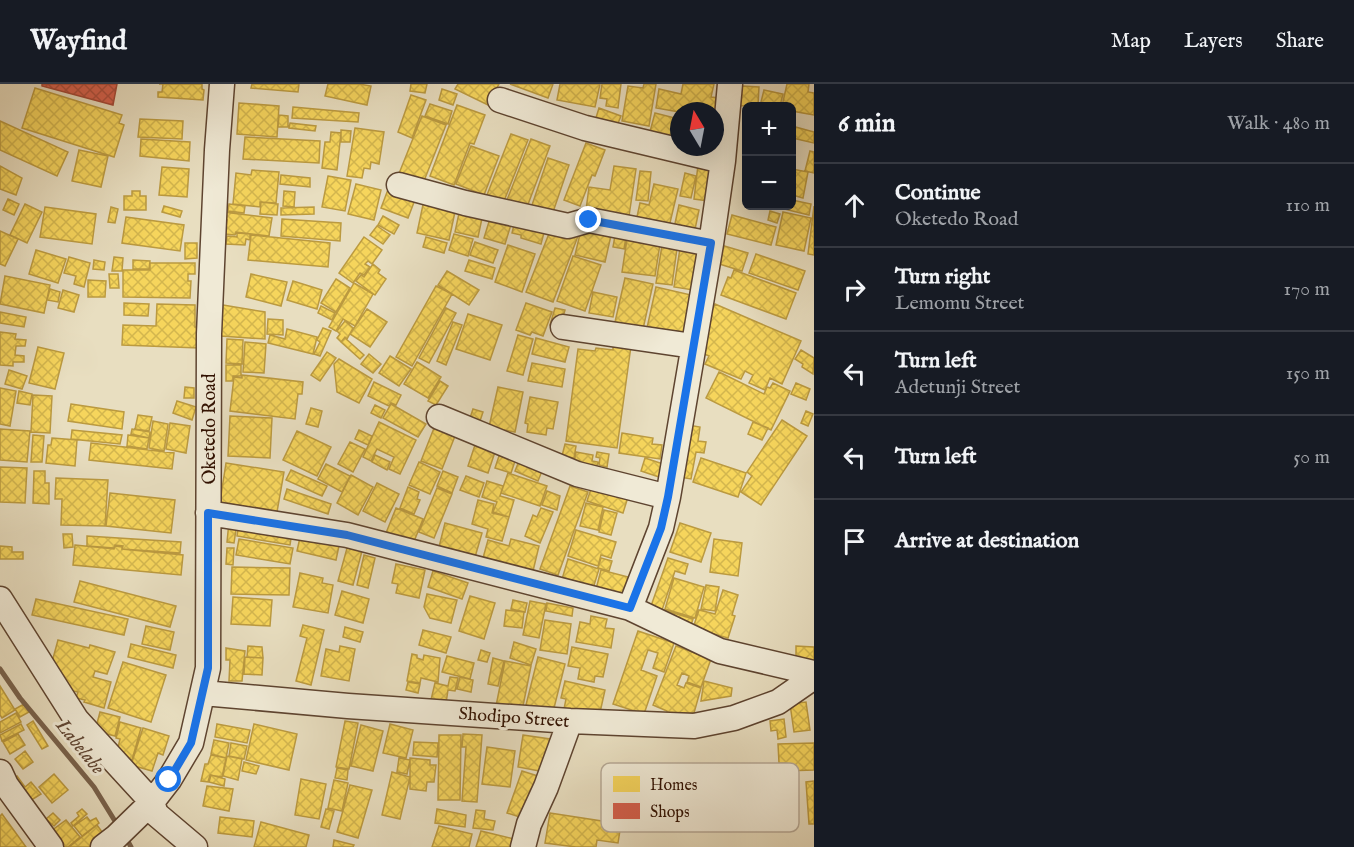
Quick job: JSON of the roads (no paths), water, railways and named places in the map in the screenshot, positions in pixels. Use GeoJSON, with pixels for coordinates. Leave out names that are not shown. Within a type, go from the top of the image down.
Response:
{"type":"FeatureCollection","features":[{"type":"Feature","properties":{"kind":"street","name":"Oketedo Road"},"geometry":{"type":"LineString","coordinates":[[109,844],[148,806],[169,780],[191,743],[208,668],[209,334],[216,150],[222,84]]}},
{"type":"Feature","properties":{"kind":"street"},"geometry":{"type":"LineString","coordinates":[[630,608],[661,528],[668,497],[711,243],[723,161],[730,84]]}},
{"type":"Feature","properties":{"kind":"street"},"geometry":{"type":"LineString","coordinates":[[500,100],[585,128],[723,161]]}},
{"type":"Feature","properties":{"kind":"street"},"geometry":{"type":"LineString","coordinates":[[399,185],[465,203],[568,226],[589,220],[711,243]]}},
{"type":"Feature","properties":{"kind":"street"},"geometry":{"type":"LineString","coordinates":[[563,327],[693,346]]}},
{"type":"Feature","properties":{"kind":"street"},"geometry":{"type":"LineString","coordinates":[[439,417],[577,474],[668,497]]}},
{"type":"Feature","properties":{"kind":"street"},"geometry":{"type":"LineString","coordinates":[[208,513],[347,535],[630,608],[720,651],[814,675]]}},
{"type":"Feature","properties":{"kind":"street"},"geometry":{"type":"LineString","coordinates":[[0,599],[76,719],[148,806],[195,847]]}},
{"type":"Feature","properties":{"kind":"street","name":"Shodipo Street"},"geometry":{"type":"LineString","coordinates":[[203,693],[348,706],[570,721],[694,726],[734,718],[778,702],[814,675]]}},
{"type":"Feature","properties":{"kind":"street"},"geometry":{"type":"LineString","coordinates":[[523,847],[529,824],[546,787],[570,721]]}},
{"type":"Feature","properties":{"kind":"street"},"geometry":{"type":"LineString","coordinates":[[0,772],[11,793],[51,847]]}},
{"type":"Feature","properties":{"kind":"waterway","name":"Labelabe"},"geometry":{"type":"LineString","coordinates":[[0,669],[20,698],[94,787],[118,826]]}},
{"type":"Feature","properties":{"kind":"waterway","name":"Labelabe"},"geometry":{"type":"LineString","coordinates":[[125,836],[131,847]]}}]}
